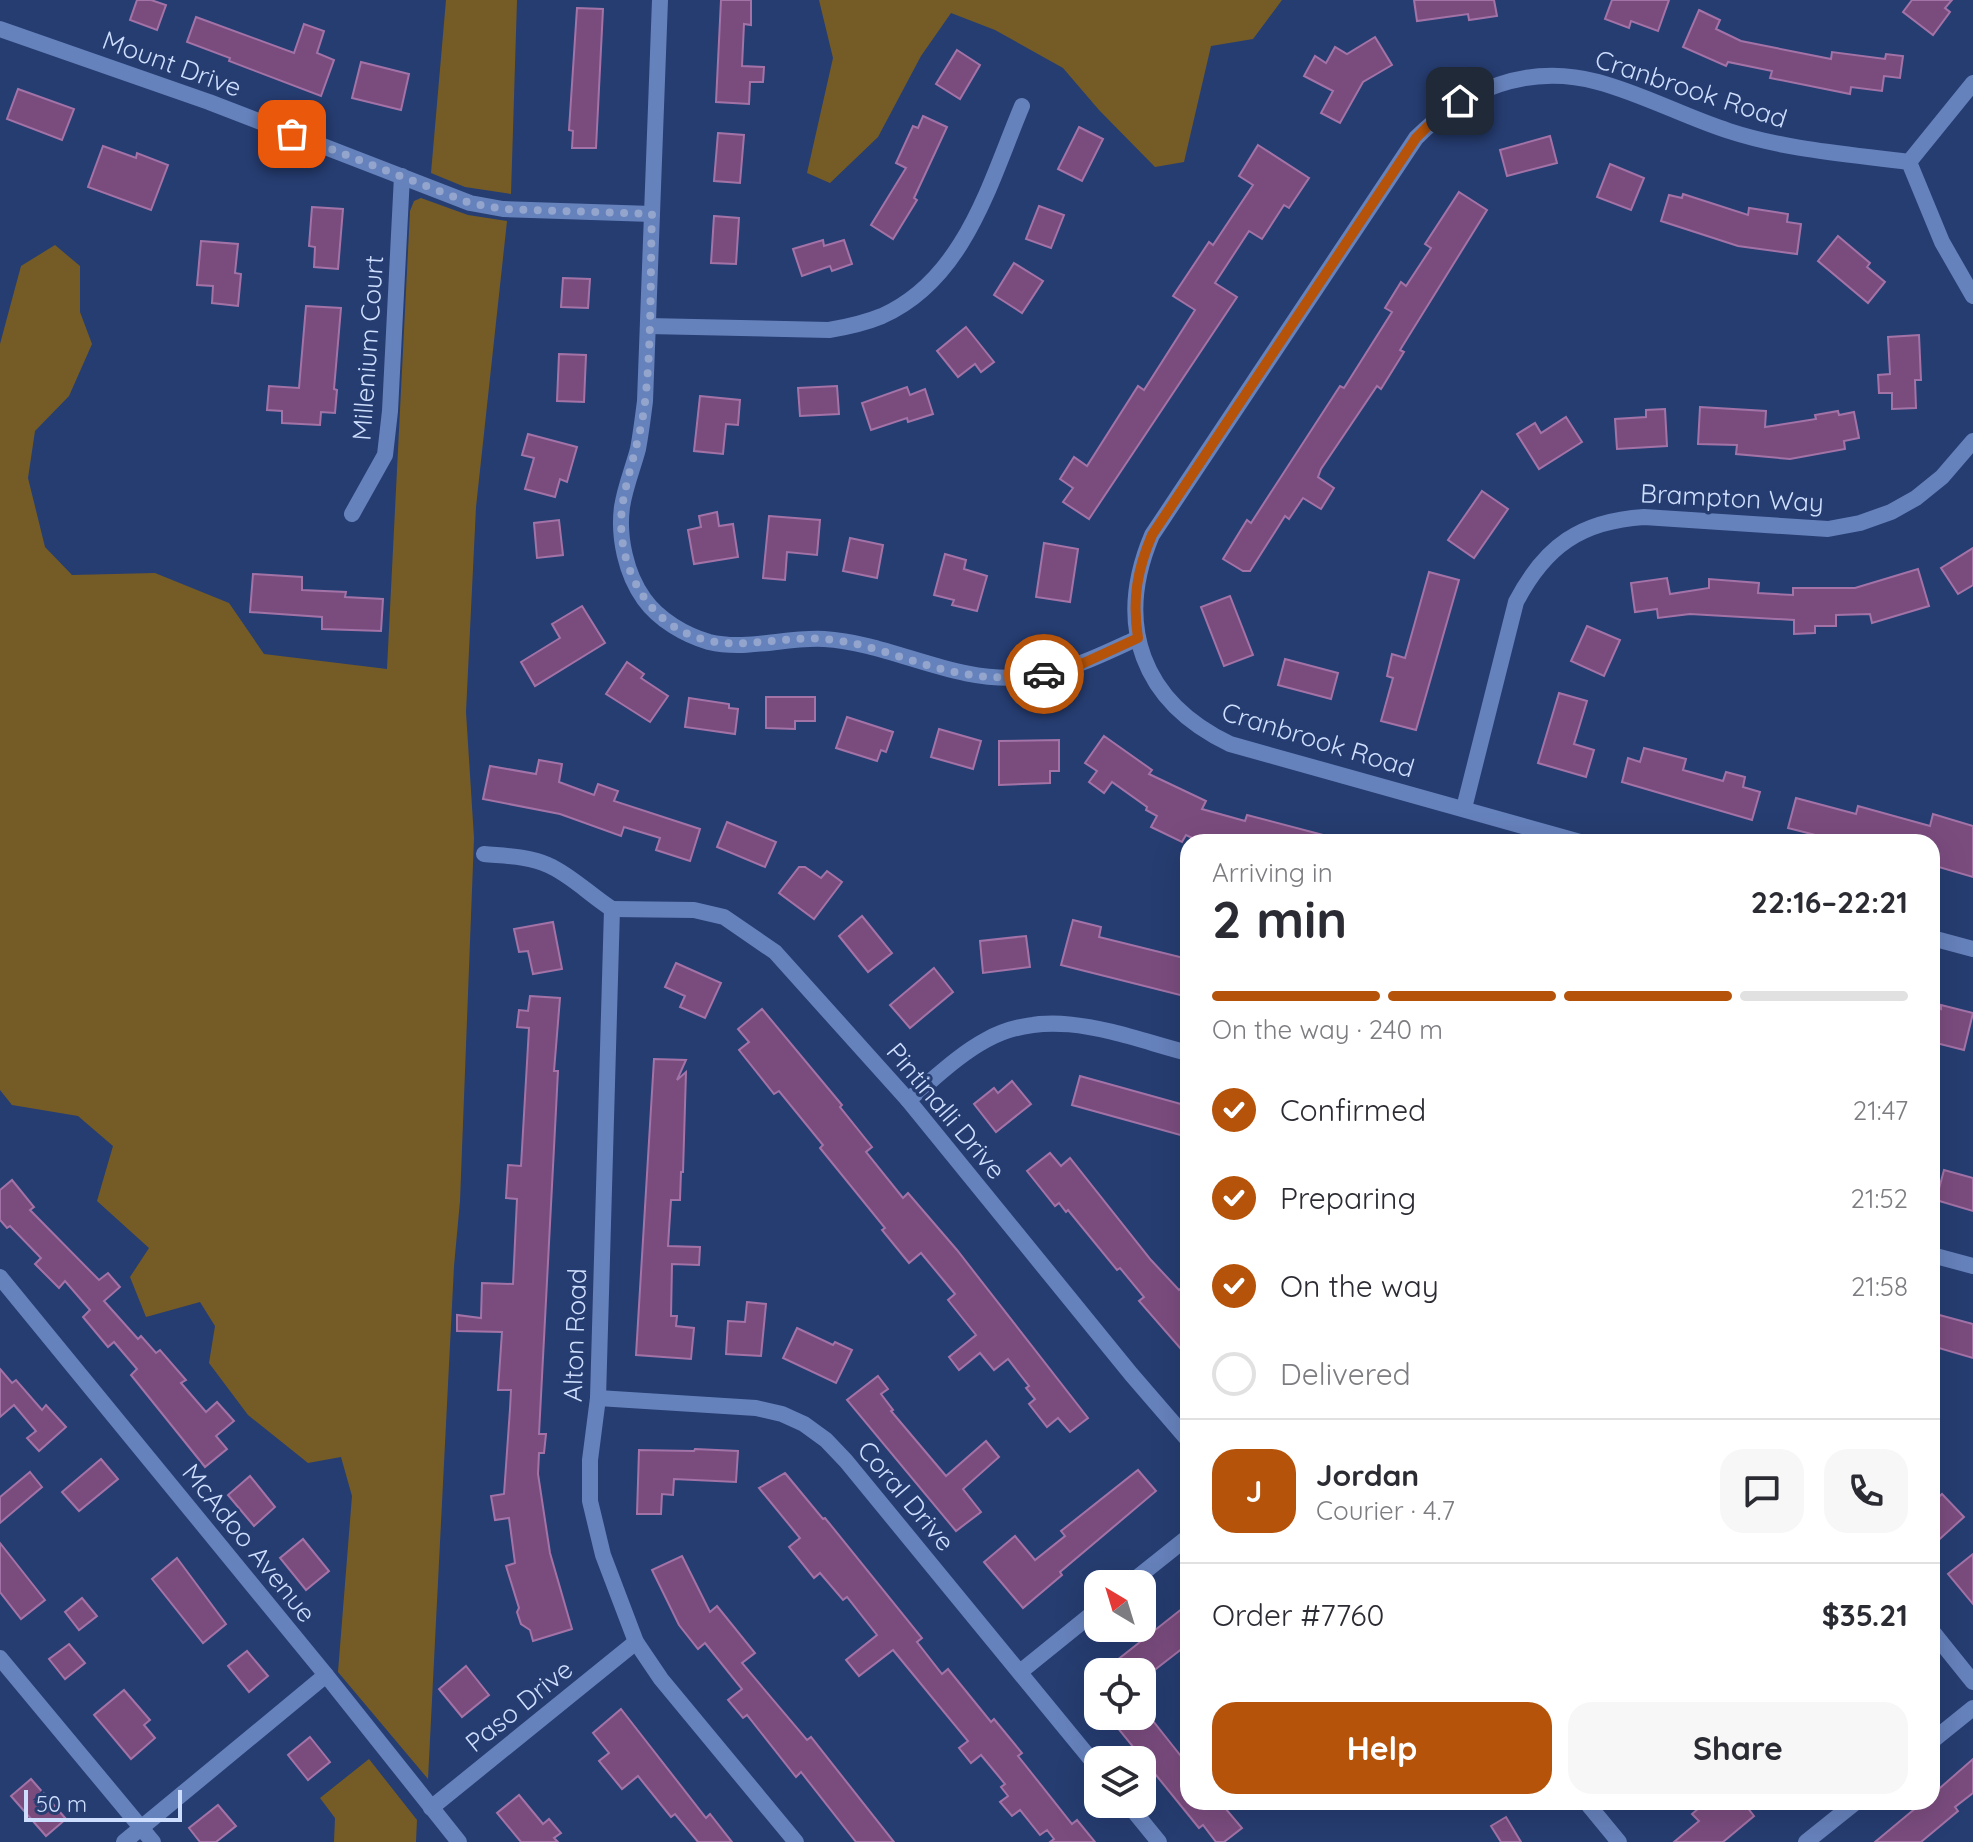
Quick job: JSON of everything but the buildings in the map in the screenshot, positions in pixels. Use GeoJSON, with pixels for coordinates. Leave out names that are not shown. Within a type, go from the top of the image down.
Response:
{"type":"FeatureCollection","features":[{"type":"Feature","properties":{"kind":"street"},"geometry":{"type":"LineString","coordinates":[[660,0],[645,401],[638,448],[622,507],[621,532],[625,555],[644,599],[664,620],[709,642],[732,645],[790,638],[825,639],[857,644],[963,674],[993,678],[1058,672],[1138,638]]}},
{"type":"Feature","properties":{"kind":"street","name":"Mount Drive"},"geometry":{"type":"LineString","coordinates":[[0,29],[209,102],[470,203],[503,209],[652,214]]}},
{"type":"Feature","properties":{"kind":"street","name":"Cranbrook Road"},"geometry":{"type":"LineString","coordinates":[[1553,834],[1230,744],[1184,717],[1165,696],[1149,669],[1138,638],[1135,589],[1141,561],[1152,535],[1416,138],[1438,116],[1488,87],[1514,79],[1569,76],[1599,82],[1707,124],[1771,142],[1909,162]]}},
{"type":"Feature","properties":{"kind":"street"},"geometry":{"type":"LineString","coordinates":[[1973,83],[1909,162],[1942,242],[1973,296]]}},
{"type":"Feature","properties":{"kind":"street"},"geometry":{"type":"LineString","coordinates":[[648,326],[829,330],[858,324],[903,304],[938,274],[958,250],[972,225],[1022,106]]}},
{"type":"Feature","properties":{"kind":"street","name":"Millenium Court"},"geometry":{"type":"LineString","coordinates":[[352,514],[385,455],[402,176]]}},
{"type":"Feature","properties":{"kind":"street","name":"Brampton Way"},"geometry":{"type":"LineString","coordinates":[[1464,808],[1516,602],[1529,577],[1546,556],[1566,540],[1592,526],[1619,518],[1828,529],[1860,523],[1891,512],[1916,498],[1942,477],[1973,441]]}},
{"type":"Feature","properties":{"kind":"street"},"geometry":{"type":"LineString","coordinates":[[484,854],[546,863],[612,909]]}},
{"type":"Feature","properties":{"kind":"street","name":"Pintinalli Drive"},"geometry":{"type":"LineString","coordinates":[[612,909],[694,910],[724,917],[784,960],[908,1100],[1180,1431]]}},
{"type":"Feature","properties":{"kind":"street","name":"Alton Road"},"geometry":{"type":"LineString","coordinates":[[612,909],[598,1398],[590,1460],[590,1501],[603,1555],[636,1642],[661,1679],[796,1842]]}},
{"type":"Feature","properties":{"kind":"street"},"geometry":{"type":"LineString","coordinates":[[1940,940],[1973,949]]}},
{"type":"Feature","properties":{"kind":"street"},"geometry":{"type":"LineString","coordinates":[[908,1100],[983,1041],[1033,1023],[1057,1022],[1084,1026],[1180,1051]]}},
{"type":"Feature","properties":{"kind":"street"},"geometry":{"type":"LineString","coordinates":[[1940,1257],[1973,1266]]}},
{"type":"Feature","properties":{"kind":"street","name":"McAdoo Avenue"},"geometry":{"type":"LineString","coordinates":[[0,1277],[459,1842]]}},
{"type":"Feature","properties":{"kind":"street","name":"Coral Drive"},"geometry":{"type":"LineString","coordinates":[[598,1398],[756,1408],[782,1414],[804,1424],[826,1440],[846,1461],[1084,1751]]}},
{"type":"Feature","properties":{"kind":"street"},"geometry":{"type":"LineString","coordinates":[[1147,1570],[1180,1543]]}},
{"type":"Feature","properties":{"kind":"street"},"geometry":{"type":"LineString","coordinates":[[1020,1672],[1084,1620]]}},
{"type":"Feature","properties":{"kind":"street"},"geometry":{"type":"LineString","coordinates":[[1940,1641],[1973,1682]]}},
{"type":"Feature","properties":{"kind":"street","name":"Paso Drive"},"geometry":{"type":"LineString","coordinates":[[431,1808],[636,1642]]}},
{"type":"Feature","properties":{"kind":"street"},"geometry":{"type":"LineString","coordinates":[[0,1658],[153,1842]]}},
{"type":"Feature","properties":{"kind":"street"},"geometry":{"type":"LineString","coordinates":[[124,1842],[326,1675]]}},
{"type":"Feature","properties":{"kind":"street"},"geometry":{"type":"LineString","coordinates":[[1940,1735],[1973,1708]]}},
{"type":"Feature","properties":{"kind":"street"},"geometry":{"type":"LineString","coordinates":[[1593,1810],[1619,1842]]}},
{"type":"Feature","properties":{"kind":"street"},"geometry":{"type":"LineString","coordinates":[[1806,1842],[1846,1810]]}},
{"type":"Feature","properties":{"kind":"street"},"geometry":{"type":"LineString","coordinates":[[1139,1818],[1159,1842]]}},
{"type":"Feature","properties":{"kind":"shaded area"},"geometry":{"type":"Polygon","coordinates":[[[446,0],[517,0],[511,194],[465,187],[431,173],[446,0]]]}},
{"type":"Feature","properties":{"kind":"shaded area"},"geometry":{"type":"Polygon","coordinates":[[[819,0],[1282,0],[1253,39],[1211,46],[1184,162],[1155,167],[1063,68],[995,30],[951,13],[921,56],[878,137],[830,183],[807,173],[833,58],[819,0]]]}},
{"type":"Feature","properties":{"kind":"shaded area"},"geometry":{"type":"Polygon","coordinates":[[[421,198],[468,215],[507,221],[476,507],[466,712],[474,838],[460,1201],[428,1779],[338,1672],[352,1496],[341,1457],[308,1463],[248,1415],[209,1363],[215,1326],[200,1302],[146,1317],[130,1277],[149,1248],[97,1201],[113,1146],[78,1116],[12,1105],[0,1090],[0,344],[21,266],[55,245],[80,266],[80,312],[92,344],[69,396],[35,431],[28,478],[45,547],[72,575],[155,573],[229,603],[264,654],[387,669],[410,211],[414,201],[421,198]]]}},
{"type":"Feature","properties":{"kind":"shaded area"},"geometry":{"type":"Polygon","coordinates":[[[369,1759],[417,1820],[416,1842],[334,1842],[335,1818],[320,1798],[369,1759]]]}},
{"type":"Feature","properties":{"kind":"way so far"},"geometry":{"type":"LineString","coordinates":[[292,134],[470,203],[503,209],[652,214],[645,401],[638,448],[622,507],[621,532],[634,581],[644,599],[664,620],[709,642],[732,645],[790,638],[825,639],[857,644],[963,674],[993,678],[1044,674]]}},
{"type":"Feature","properties":{"kind":"route"},"geometry":{"type":"LineString","coordinates":[[1044,674],[1075,667],[1138,638],[1135,589],[1141,561],[1152,535],[1416,138],[1438,116],[1460,101]]}}]}
